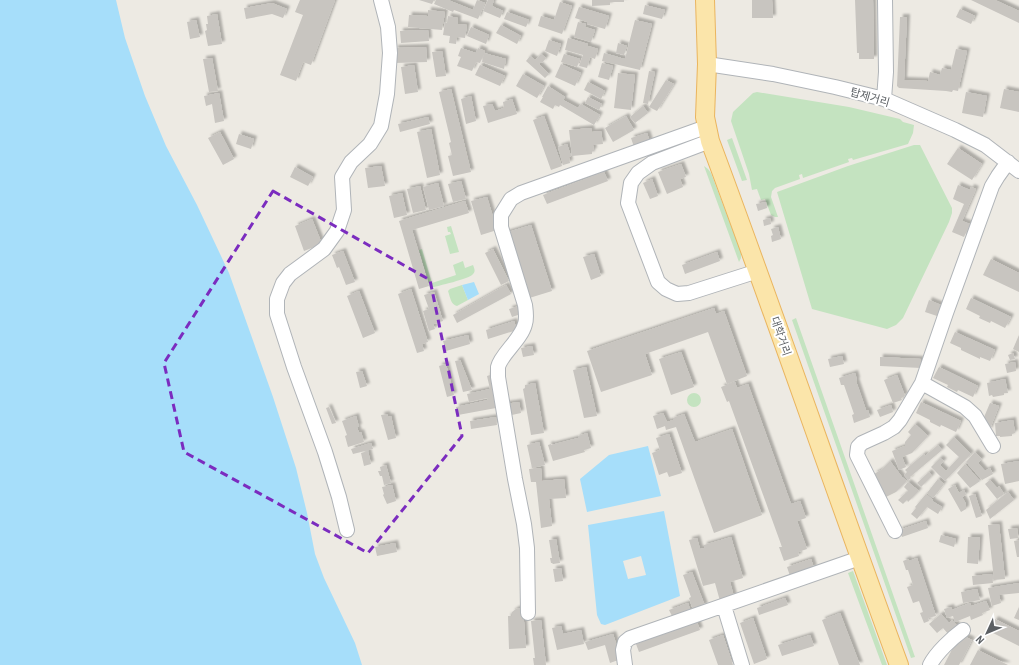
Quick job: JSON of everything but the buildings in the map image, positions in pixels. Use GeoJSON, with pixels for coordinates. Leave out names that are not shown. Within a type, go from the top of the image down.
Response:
{"type":"FeatureCollection","features":[{"type":"Feature","properties":{"kind":"main road","name":"대학거리"},"geometry":{"type":"LineString","coordinates":[[705,0],[707,64],[705,117],[708,134],[899,665]]}},
{"type":"Feature","properties":{"kind":"street"},"geometry":{"type":"LineString","coordinates":[[348,530],[325,452],[294,367],[277,314],[277,299],[283,283],[290,274],[324,249],[337,231],[344,210],[342,177],[351,162],[370,144],[381,126],[387,94],[390,53],[388,27],[381,0]]}},
{"type":"Feature","properties":{"kind":"street"},"geometry":{"type":"LineString","coordinates":[[884,99],[886,72],[885,0]]}},
{"type":"Feature","properties":{"kind":"street","name":"탑제거리"},"geometry":{"type":"LineString","coordinates":[[707,64],[773,74],[884,99],[955,130],[985,145],[1019,171]]}},
{"type":"Feature","properties":{"kind":"street"},"geometry":{"type":"LineString","coordinates":[[708,134],[652,163],[638,173],[631,183],[628,202],[658,282],[666,290],[677,294],[689,293],[758,271]]}},
{"type":"Feature","properties":{"kind":"street"},"geometry":{"type":"LineString","coordinates":[[528,613],[527,548],[524,524],[498,377],[498,367],[503,357],[521,333],[526,324],[526,317],[525,306],[501,227],[501,215],[511,199],[521,193],[708,134]]}},
{"type":"Feature","properties":{"kind":"street"},"geometry":{"type":"LineString","coordinates":[[895,531],[857,455],[858,447],[862,443],[884,434],[894,427],[900,420],[922,384],[992,186],[1008,162]]}},
{"type":"Feature","properties":{"kind":"street"},"geometry":{"type":"LineString","coordinates":[[922,384],[965,407],[975,416],[993,446]]}},
{"type":"Feature","properties":{"kind":"street"},"geometry":{"type":"LineString","coordinates":[[624,665],[623,650],[625,642],[630,638],[860,558]]}},
{"type":"Feature","properties":{"kind":"street"},"geometry":{"type":"LineString","coordinates":[[724,606],[742,665]]}},
{"type":"Feature","properties":{"kind":"street"},"geometry":{"type":"LineString","coordinates":[[929,665],[954,636],[963,630]]}},
{"type":"Feature","properties":{"kind":"highlighted area"},"geometry":{"type":"Polygon","coordinates":[[[273,191],[430,280],[462,436],[368,553],[184,452],[164,363],[273,191]]]}},
{"type":"Feature","properties":{"kind":"green space"},"geometry":{"type":"Polygon","coordinates":[[[757,92],[849,107],[900,119],[903,122],[914,125],[913,133],[908,144],[853,160],[852,158],[848,159],[849,162],[803,178],[802,174],[799,175],[800,179],[775,188],[772,191],[771,197],[778,217],[775,217],[771,215],[765,199],[761,200],[757,189],[752,190],[749,174],[731,121],[733,112],[753,93],[757,92]]]}},
{"type":"Feature","properties":{"kind":"green space"},"geometry":{"type":"Polygon","coordinates":[[[732,138],[747,180],[742,181],[727,140],[732,138]]]}},
{"type":"Feature","properties":{"kind":"green space"},"geometry":{"type":"Polygon","coordinates":[[[914,145],[920,145],[952,208],[952,213],[903,318],[896,325],[887,329],[812,309],[777,192],[848,166],[914,145]]]}},
{"type":"Feature","properties":{"kind":"green space"},"geometry":{"type":"Polygon","coordinates":[[[704,166],[711,173],[741,252],[739,262],[704,166]]]}},
{"type":"Feature","properties":{"kind":"green space"},"geometry":{"type":"Polygon","coordinates":[[[451,226],[459,252],[450,254],[445,236],[451,234],[448,232],[447,227],[451,226]]]}},
{"type":"Feature","properties":{"kind":"green space"},"geometry":{"type":"Polygon","coordinates":[[[422,249],[432,283],[456,275],[453,265],[463,261],[465,268],[473,265],[474,272],[471,276],[466,278],[430,288],[419,250],[422,249]]]}},
{"type":"Feature","properties":{"kind":"green space"},"geometry":{"type":"Polygon","coordinates":[[[462,285],[468,300],[457,306],[452,302],[448,291],[462,285]]]}},
{"type":"Feature","properties":{"kind":"green space"},"geometry":{"type":"Polygon","coordinates":[[[796,318],[915,657],[911,658],[792,320],[796,318]]]}},
{"type":"Feature","properties":{"kind":"green space"},"geometry":{"type":"Polygon","coordinates":[[[694,393],[699,395],[701,400],[699,405],[694,407],[689,405],[687,400],[689,395],[694,393]]]}},
{"type":"Feature","properties":{"kind":"green space"},"geometry":{"type":"Polygon","coordinates":[[[853,571],[887,665],[882,665],[848,573],[853,571]]]}},
{"type":"Feature","properties":{"kind":"water"},"geometry":{"type":"Polygon","coordinates":[[[0,0],[116,0],[125,38],[145,96],[166,146],[197,205],[229,273],[273,397],[296,468],[315,554],[324,578],[355,643],[362,665],[0,665],[0,0]]]}},
{"type":"Feature","properties":{"kind":"water"},"geometry":{"type":"Polygon","coordinates":[[[474,282],[479,294],[468,300],[462,285],[474,282]]]}},
{"type":"Feature","properties":{"kind":"water"},"geometry":{"type":"Polygon","coordinates":[[[648,446],[661,496],[587,512],[580,479],[609,455],[648,446]]]}},
{"type":"Feature","properties":{"kind":"water"},"geometry":{"type":"Polygon","coordinates":[[[664,511],[680,596],[605,625],[601,624],[597,615],[588,525],[664,511]],[[641,556],[623,561],[628,579],[646,575],[641,556]]]}}]}
